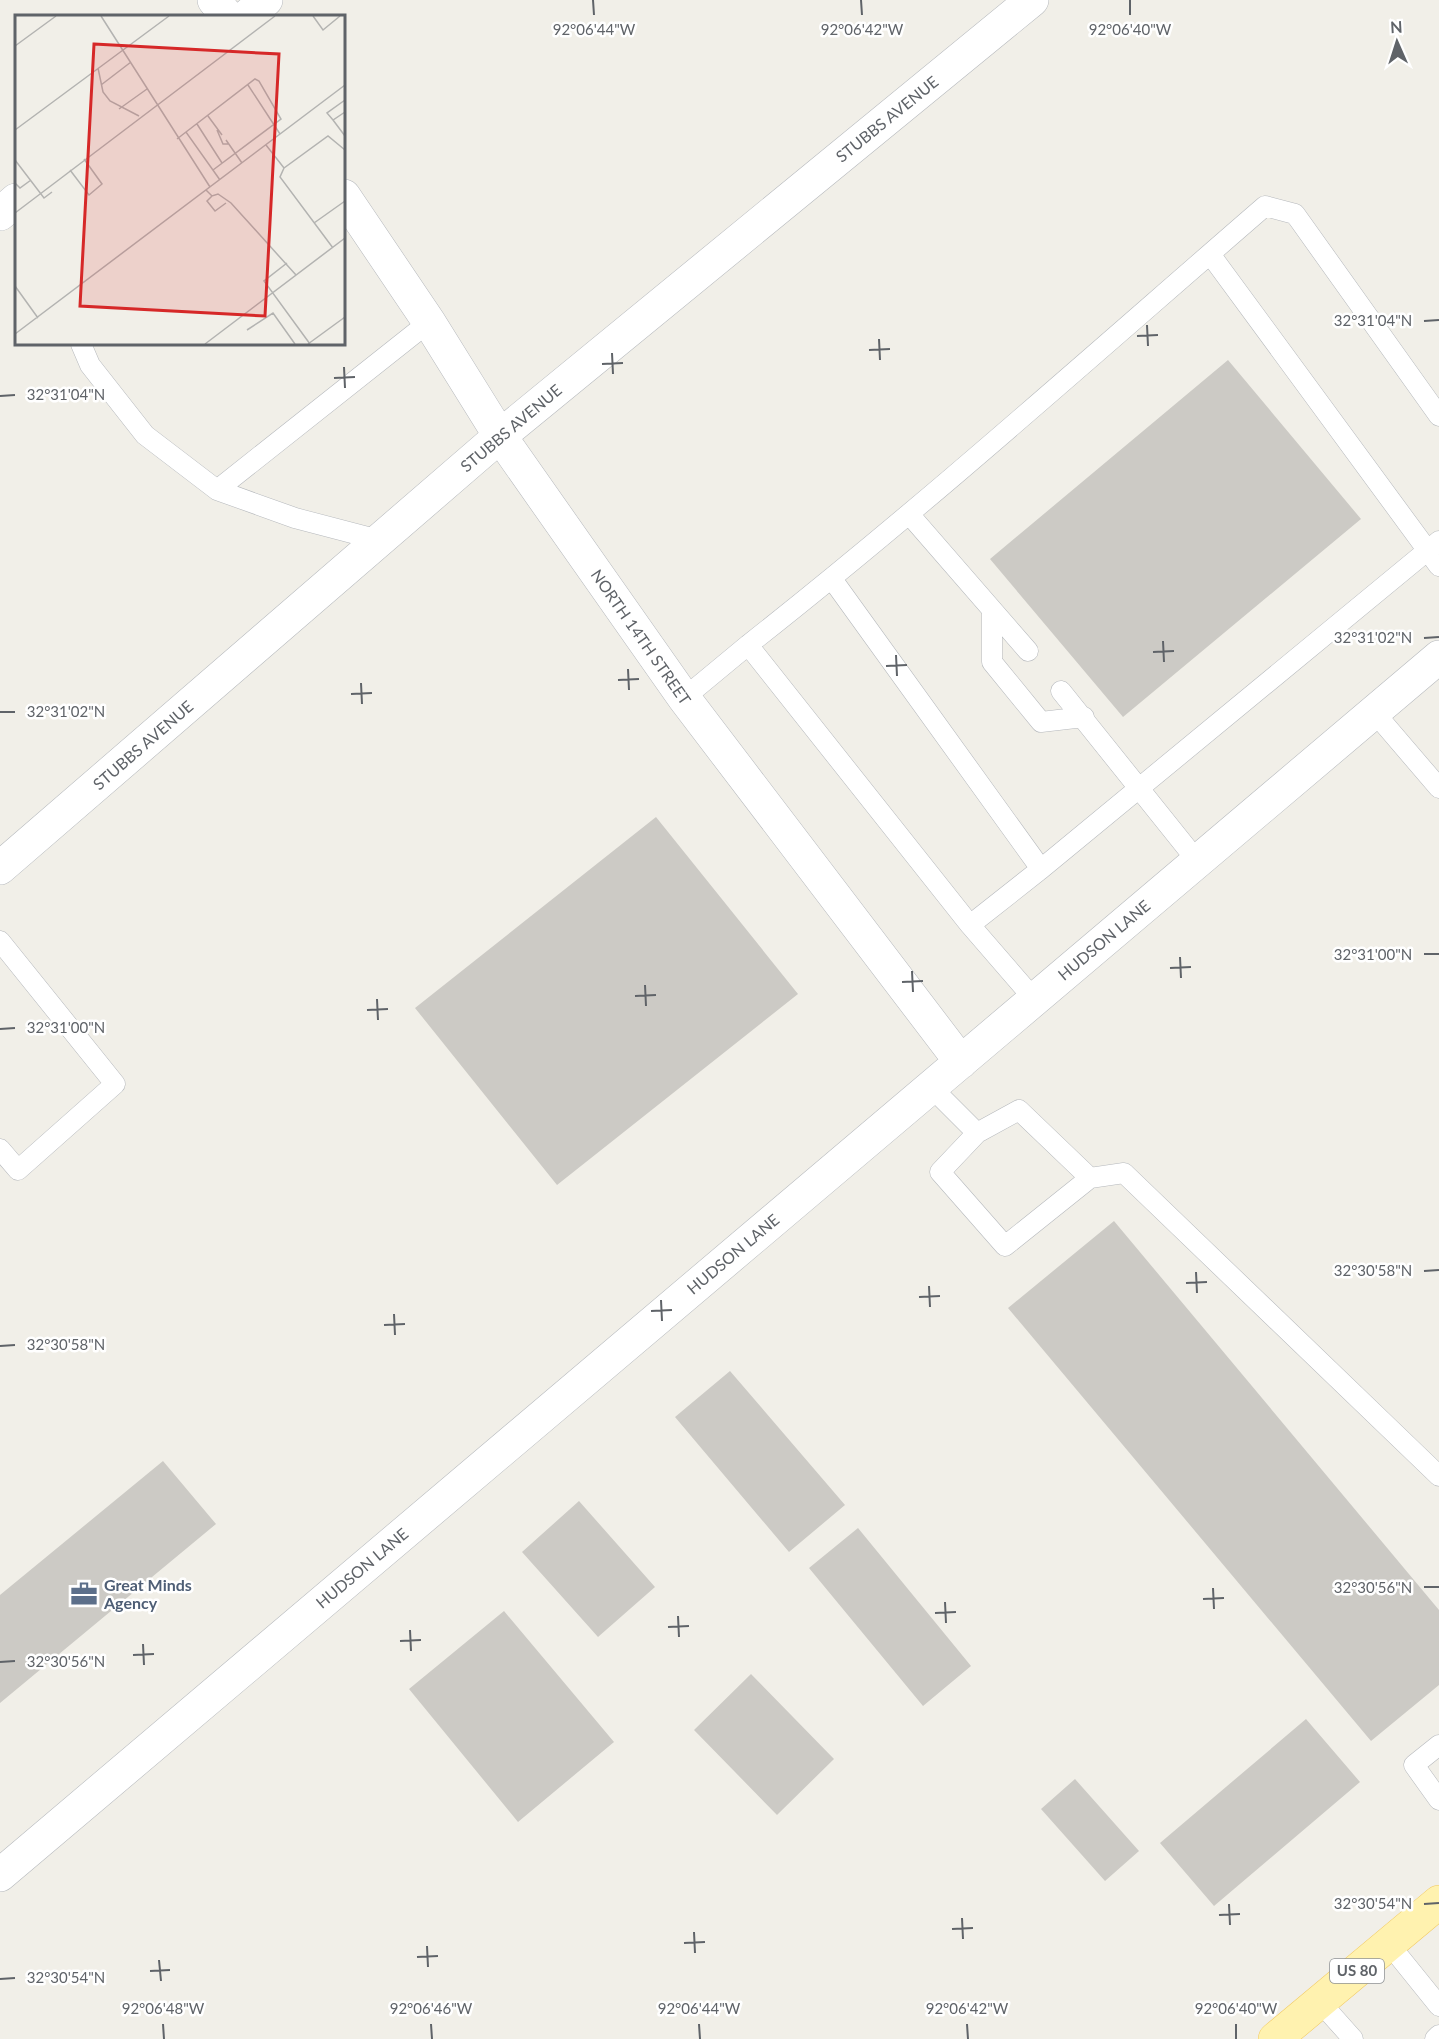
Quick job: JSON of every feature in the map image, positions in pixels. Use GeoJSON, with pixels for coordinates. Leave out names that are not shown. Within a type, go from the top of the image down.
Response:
{"type":"FeatureCollection","features":[{"type":"Feature","properties":{"kind":"main road","name":"US 80"},"geometry":{"type":"LineString","coordinates":[[1275,2039],[1439,1902]]}},
{"type":"Feature","properties":{"kind":"street"},"geometry":{"type":"LineString","coordinates":[[214,0],[226,15]]}},
{"type":"Feature","properties":{"kind":"street"},"geometry":{"type":"LineString","coordinates":[[248,15],[266,0]]}},
{"type":"Feature","properties":{"kind":"street","name":"STUBBS AVENUE"},"geometry":{"type":"LineString","coordinates":[[0,868],[500,436],[1032,0]]}},
{"type":"Feature","properties":{"kind":"street","name":"NORTH 14TH STREET"},"geometry":{"type":"LineString","coordinates":[[345,197],[429,322],[500,436],[684,698],[961,1062]]}},
{"type":"Feature","properties":{"kind":"street"},"geometry":{"type":"LineString","coordinates":[[0,214],[15,201]]}},
{"type":"Feature","properties":{"kind":"street","name":"HUDSON LANE"},"geometry":{"type":"LineString","coordinates":[[0,1875],[1439,657]]}},
{"type":"Feature","properties":{"kind":"lane"},"geometry":{"type":"LineString","coordinates":[[684,698],[909,514],[1265,206],[1295,214],[1439,416]]}},
{"type":"Feature","properties":{"kind":"lane"},"geometry":{"type":"LineString","coordinates":[[970,925],[1435,553],[1210,254]]}},
{"type":"Feature","properties":{"kind":"lane"},"geometry":{"type":"LineString","coordinates":[[217,490],[429,322]]}},
{"type":"Feature","properties":{"kind":"lane"},"geometry":{"type":"LineString","coordinates":[[81,345],[90,365],[145,435],[217,490],[295,518],[379,540]]}},
{"type":"Feature","properties":{"kind":"lane"},"geometry":{"type":"LineString","coordinates":[[909,514],[1028,651]]}},
{"type":"Feature","properties":{"kind":"lane"},"geometry":{"type":"LineString","coordinates":[[832,579],[1041,869]]}},
{"type":"Feature","properties":{"kind":"lane"},"geometry":{"type":"LineString","coordinates":[[992,610],[992,662],[1041,722],[1084,717]]}},
{"type":"Feature","properties":{"kind":"lane"},"geometry":{"type":"LineString","coordinates":[[748,645],[970,925],[1034,999]]}},
{"type":"Feature","properties":{"kind":"lane"},"geometry":{"type":"LineString","coordinates":[[1061,690],[1198,862]]}},
{"type":"Feature","properties":{"kind":"lane"},"geometry":{"type":"LineString","coordinates":[[1374,712],[1439,788]]}},
{"type":"Feature","properties":{"kind":"lane"},"geometry":{"type":"LineString","coordinates":[[0,941],[115,1084],[18,1170],[0,1149]]}},
{"type":"Feature","properties":{"kind":"lane"},"geometry":{"type":"LineString","coordinates":[[931,1087],[977,1133]]}},
{"type":"Feature","properties":{"kind":"lane"},"geometry":{"type":"LineString","coordinates":[[1089,1178],[1019,1110],[977,1133],[940,1172],[1005,1246],[1089,1178],[1124,1173],[1439,1476]]}},
{"type":"Feature","properties":{"kind":"lane"},"geometry":{"type":"LineString","coordinates":[[1439,1745],[1414,1766],[1439,1800]]}},
{"type":"Feature","properties":{"kind":"lane"},"geometry":{"type":"LineString","coordinates":[[1389,1944],[1439,2006]]}},
{"type":"Feature","properties":{"kind":"lane"},"geometry":{"type":"LineString","coordinates":[[1320,2002],[1353,2039]]}},
{"type":"Feature","properties":{"kind":"lane"},"geometry":{"type":"LineString","coordinates":[[1435,2039],[1439,2035]]}},
{"type":"Feature","properties":{"kind":"building"},"geometry":{"type":"Polygon","coordinates":[[[1228,360],[1361,519],[1123,717],[990,559],[1228,360]]]}},
{"type":"Feature","properties":{"kind":"building"},"geometry":{"type":"Polygon","coordinates":[[[656,817],[798,994],[557,1185],[415,1008],[656,817]]]}},
{"type":"Feature","properties":{"kind":"building"},"geometry":{"type":"Polygon","coordinates":[[[1114,1221],[1439,1610],[1439,1685],[1371,1741],[1008,1308],[1114,1221]]]}},
{"type":"Feature","properties":{"kind":"building"},"geometry":{"type":"Polygon","coordinates":[[[730,1371],[845,1505],[789,1552],[675,1417],[730,1371]]]}},
{"type":"Feature","properties":{"kind":"building"},"geometry":{"type":"Polygon","coordinates":[[[163,1461],[216,1524],[0,1703],[0,1595],[163,1461]]]}},
{"type":"Feature","properties":{"kind":"building"},"geometry":{"type":"Polygon","coordinates":[[[579,1501],[655,1587],[598,1637],[522,1552],[579,1501]]]}},
{"type":"Feature","properties":{"kind":"building"},"geometry":{"type":"Polygon","coordinates":[[[858,1528],[971,1666],[923,1706],[809,1568],[858,1528]]]}},
{"type":"Feature","properties":{"kind":"building"},"geometry":{"type":"Polygon","coordinates":[[[504,1611],[614,1742],[518,1822],[409,1689],[504,1611]]]}},
{"type":"Feature","properties":{"kind":"building"},"geometry":{"type":"Polygon","coordinates":[[[751,1674],[834,1759],[777,1815],[694,1730],[751,1674]]]}},
{"type":"Feature","properties":{"kind":"building"},"geometry":{"type":"Polygon","coordinates":[[[1306,1719],[1360,1782],[1214,1906],[1160,1843],[1306,1719]]]}},
{"type":"Feature","properties":{"kind":"building"},"geometry":{"type":"Polygon","coordinates":[[[1075,1779],[1139,1851],[1105,1881],[1041,1809],[1075,1779]]]}},
{"type":"Feature","properties":{"kind":"place","name":"Great Minds Agency"},"geometry":{"type":"Point","coordinates":[84,1594]}}]}
